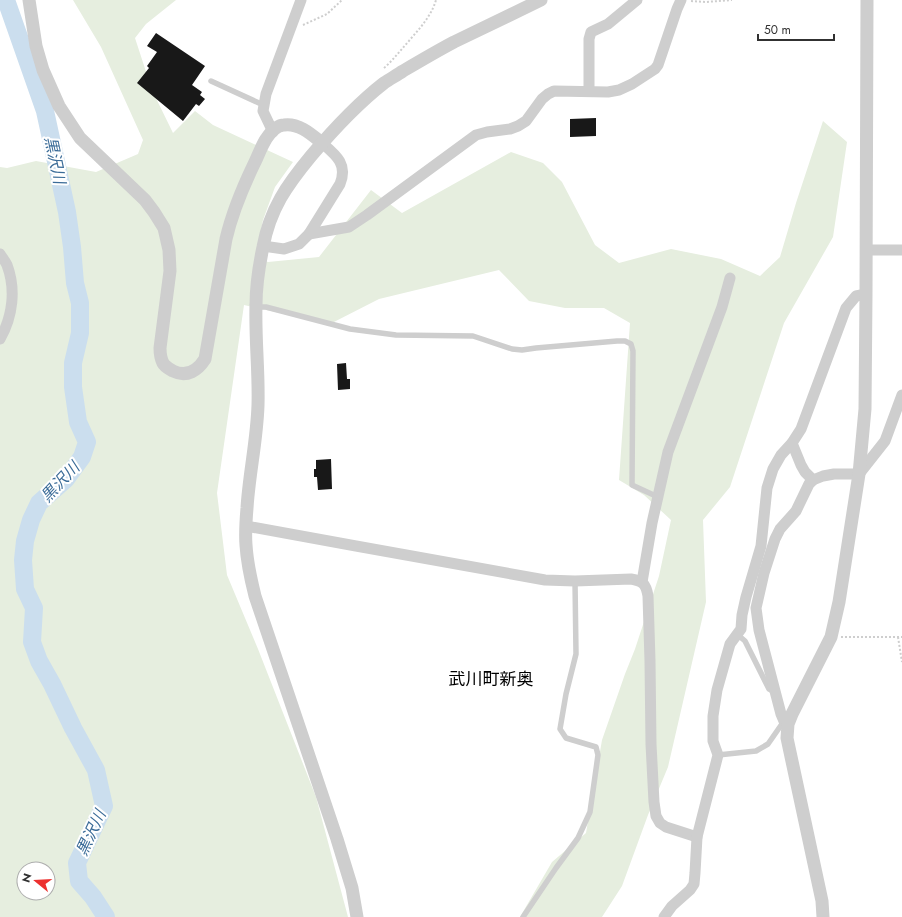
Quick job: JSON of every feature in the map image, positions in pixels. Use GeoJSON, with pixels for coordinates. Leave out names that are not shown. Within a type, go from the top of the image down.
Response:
{"type":"FeatureCollection","features":[{"type":"Feature","properties":{"kind":"street"},"geometry":{"type":"LineString","coordinates":[[29,0],[36,46],[43,70],[59,106],[80,138],[145,200],[164,228],[169,250],[170,271],[160,348],[164,365],[177,373],[184,374],[192,372],[201,365],[205,359],[226,239],[238,200],[266,139],[276,127],[284,124],[293,125],[304,129],[336,154],[342,164],[344,176],[309,234],[299,244],[284,249],[263,246]]}},
{"type":"Feature","properties":{"kind":"street"},"geometry":{"type":"LineString","coordinates":[[272,132],[263,111],[266,94],[301,0]]}},
{"type":"Feature","properties":{"kind":"street"},"geometry":{"type":"LineString","coordinates":[[357,917],[352,888],[337,839],[255,596],[249,572],[246,546],[246,526],[248,490],[254,456],[258,406],[256,307],[263,246],[270,220],[280,198],[298,172],[343,120],[385,83],[427,56],[541,0]]}},
{"type":"Feature","properties":{"kind":"street"},"geometry":{"type":"LineString","coordinates":[[589,91],[589,39],[591,32],[608,24],[637,0]]}},
{"type":"Feature","properties":{"kind":"street"},"geometry":{"type":"LineString","coordinates":[[309,234],[349,227],[476,135],[510,129],[526,121],[542,100],[554,91],[608,92],[619,90],[632,84],[655,69],[658,64],[676,9],[681,0]]}},
{"type":"Feature","properties":{"kind":"street"},"geometry":{"type":"LineString","coordinates":[[786,722],[792,714],[831,637],[839,602],[859,474],[865,409],[867,0]]}},
{"type":"Feature","properties":{"kind":"street"},"geometry":{"type":"LineString","coordinates":[[866,250],[902,250]]}},
{"type":"Feature","properties":{"kind":"street"},"geometry":{"type":"LineString","coordinates":[[0,254],[7,264],[12,283],[13,298],[9,318],[0,339]]}},
{"type":"Feature","properties":{"kind":"street"},"geometry":{"type":"LineString","coordinates":[[642,582],[652,523],[668,452],[722,307],[730,278]]}},
{"type":"Feature","properties":{"kind":"street"},"geometry":{"type":"LineString","coordinates":[[664,917],[672,906],[690,890],[694,884],[697,837],[718,755],[713,741],[713,716],[717,690],[730,644],[741,629],[746,597],[761,546],[767,488],[773,469],[781,456],[792,443],[800,429],[846,308],[856,296],[866,294]]}},
{"type":"Feature","properties":{"kind":"street"},"geometry":{"type":"LineString","coordinates":[[859,474],[885,440],[902,395]]}},
{"type":"Feature","properties":{"kind":"street"},"geometry":{"type":"LineString","coordinates":[[792,443],[801,465],[805,472],[813,480]]}},
{"type":"Feature","properties":{"kind":"street"},"geometry":{"type":"LineString","coordinates":[[823,917],[822,901],[787,738],[786,722],[781,714],[775,692],[759,630],[756,608],[764,573],[775,539],[780,530],[796,511],[809,484],[813,480],[823,476],[834,474],[859,474]]}},
{"type":"Feature","properties":{"kind":"street"},"geometry":{"type":"LineString","coordinates":[[246,526],[545,580],[576,581],[630,579],[642,582],[646,587],[648,596],[651,744],[656,816],[660,823],[666,828],[697,837]]}},
{"type":"Feature","properties":{"kind":"lane"},"geometry":{"type":"LineString","coordinates":[[212,81],[264,104]]}},
{"type":"Feature","properties":{"kind":"lane"},"geometry":{"type":"LineString","coordinates":[[256,307],[266,307],[350,329],[396,335],[473,336],[512,349],[522,350],[625,341],[631,344],[633,351],[632,485],[658,497]]}},
{"type":"Feature","properties":{"kind":"lane"},"geometry":{"type":"LineString","coordinates":[[523,917],[578,838],[590,812],[596,777],[598,755],[596,747],[566,738],[560,729],[566,694],[576,654],[576,581]]}},
{"type":"Feature","properties":{"kind":"lane"},"geometry":{"type":"LineString","coordinates":[[738,635],[745,642],[768,689],[775,692]]}},
{"type":"Feature","properties":{"kind":"lane"},"geometry":{"type":"LineString","coordinates":[[718,755],[756,751],[768,744],[786,722]]}},
{"type":"Feature","properties":{"kind":"path"},"geometry":{"type":"LineString","coordinates":[[291,27],[296,28],[327,14],[342,0]]}},
{"type":"Feature","properties":{"kind":"path"},"geometry":{"type":"LineString","coordinates":[[385,83],[380,73],[426,21],[432,12],[436,0]]}},
{"type":"Feature","properties":{"kind":"path"},"geometry":{"type":"LineString","coordinates":[[688,0],[706,2],[732,0]]}},
{"type":"Feature","properties":{"kind":"path"},"geometry":{"type":"LineString","coordinates":[[831,637],[902,637]]}},
{"type":"Feature","properties":{"kind":"path"},"geometry":{"type":"LineString","coordinates":[[898,637],[902,662]]}},
{"type":"Feature","properties":{"kind":"green space"},"geometry":{"type":"Polygon","coordinates":[[[73,0],[176,0],[146,24],[135,38],[152,90],[173,133],[195,111],[213,125],[293,162],[275,187],[263,220],[256,257],[268,262],[319,257],[371,190],[402,213],[511,152],[543,163],[562,182],[595,245],[619,263],[671,249],[721,259],[760,276],[780,257],[823,121],[847,142],[833,237],[784,323],[730,487],[703,520],[706,602],[668,767],[648,815],[622,886],[602,917],[520,917],[552,862],[586,833],[602,740],[635,649],[659,576],[671,520],[644,495],[619,480],[630,323],[604,308],[565,308],[529,301],[499,270],[379,299],[330,324],[244,305],[217,493],[227,575],[258,649],[316,797],[348,917],[0,917],[0,167],[7,168],[36,161],[96,172],[138,154],[143,140],[101,47],[73,0]]]}},
{"type":"Feature","properties":{"kind":"building"},"geometry":{"type":"Polygon","coordinates":[[[156,33],[205,66],[192,85],[202,92],[200,95],[205,99],[199,106],[196,104],[183,121],[137,83],[149,68],[147,66],[157,52],[147,46],[156,33]]]}},
{"type":"Feature","properties":{"kind":"building"},"geometry":{"type":"Polygon","coordinates":[[[596,118],[596,136],[570,137],[570,119],[596,118]]]}},
{"type":"Feature","properties":{"kind":"building"},"geometry":{"type":"Polygon","coordinates":[[[346,363],[347,379],[350,379],[350,389],[338,390],[337,364],[346,363]]]}},
{"type":"Feature","properties":{"kind":"building"},"geometry":{"type":"Polygon","coordinates":[[[331,459],[332,489],[318,490],[317,477],[314,477],[316,460],[331,459]]]}},
{"type":"Feature","properties":{"kind":"waterway","name":"黒沢川"},"geometry":{"type":"LineString","coordinates":[[6,0],[45,111],[67,212],[75,283],[80,303],[80,333],[73,363],[73,387],[78,422],[87,442],[82,457],[66,479],[39,503],[31,520],[25,541],[23,560],[25,589],[34,608],[32,642],[39,661],[96,770],[104,806],[77,863],[79,881],[93,897],[106,917]]}},
{"type":"Feature","properties":{"kind":"district","name":"武川町新奥"},"geometry":{"type":"Point","coordinates":[491,679]}}]}
